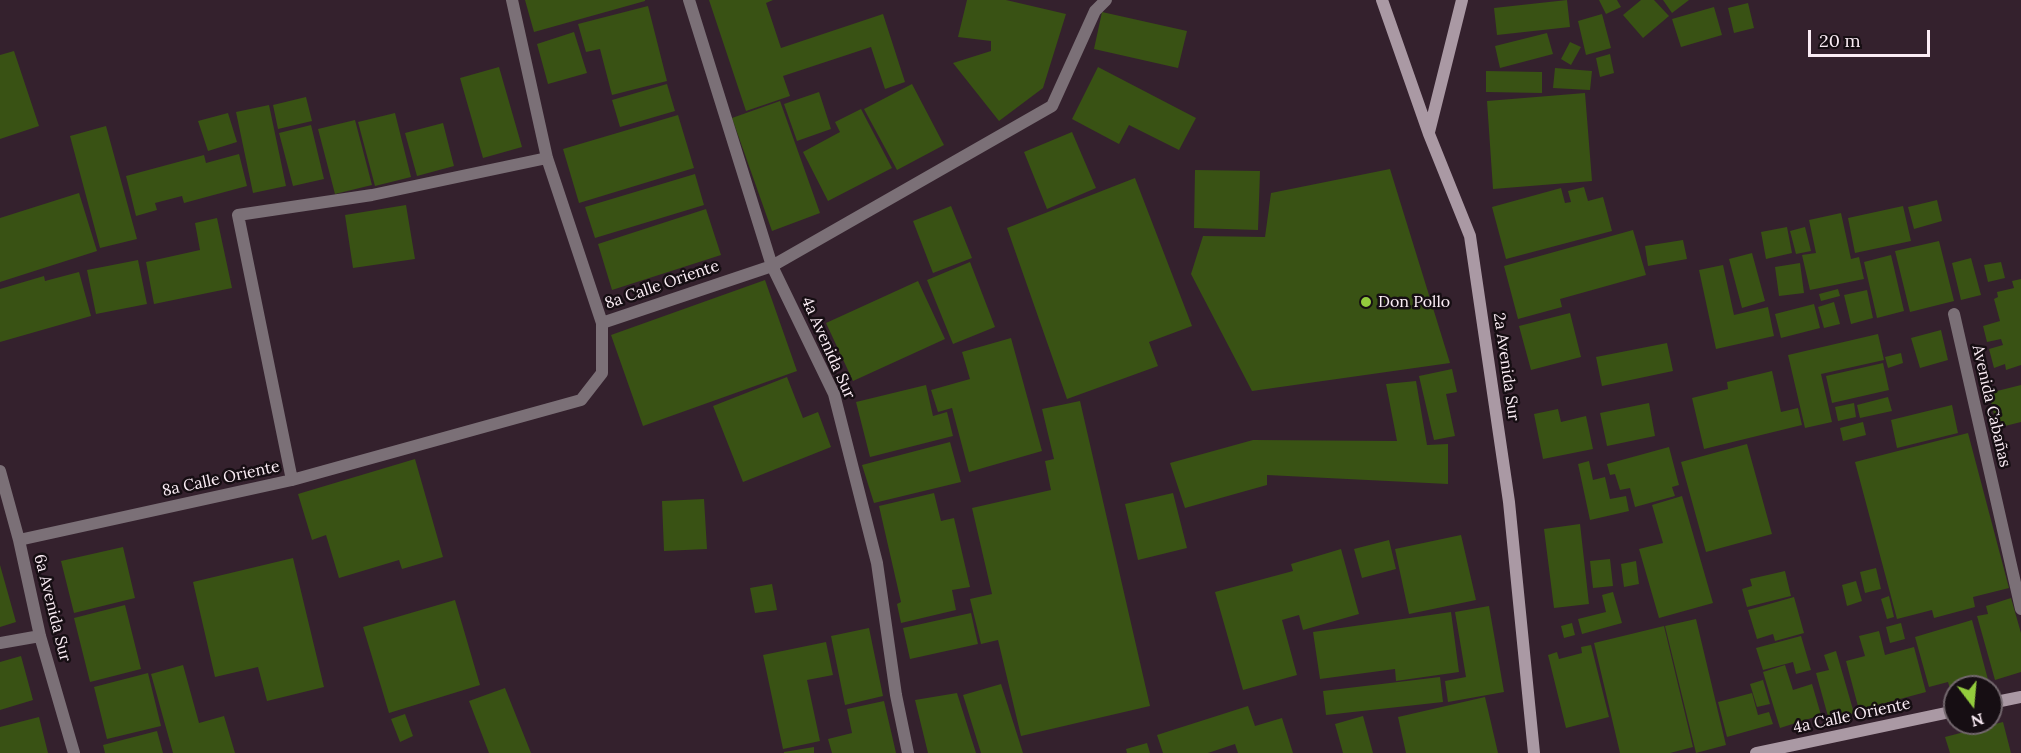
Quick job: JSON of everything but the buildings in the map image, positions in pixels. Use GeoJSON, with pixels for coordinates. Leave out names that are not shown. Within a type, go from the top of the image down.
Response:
{"type":"FeatureCollection","features":[{"type":"Feature","properties":{"kind":"main road","name":"2a Avenida Sur"},"geometry":{"type":"LineString","coordinates":[[1382,0],[1429,134],[1470,236],[1509,502],[1534,753]]}},
{"type":"Feature","properties":{"kind":"main road"},"geometry":{"type":"LineString","coordinates":[[1429,134],[1461,0]]}},
{"type":"Feature","properties":{"kind":"main road"},"geometry":{"type":"LineString","coordinates":[[2003,701],[2021,697]]}},
{"type":"Feature","properties":{"kind":"main road","name":"4a Calle Oriente"},"geometry":{"type":"LineString","coordinates":[[1756,753],[1943,714]]}},
{"type":"Feature","properties":{"kind":"street"},"geometry":{"type":"LineString","coordinates":[[512,0],[547,158],[602,323]]}},
{"type":"Feature","properties":{"kind":"street","name":"4a Avenida Sur"},"geometry":{"type":"LineString","coordinates":[[689,0],[772,266],[834,394],[877,563],[896,695],[908,753]]}},
{"type":"Feature","properties":{"kind":"street","name":"8a Calle Oriente"},"geometry":{"type":"LineString","coordinates":[[19,540],[292,480],[581,400],[602,373],[602,323],[772,266],[1052,106],[1095,11],[1106,0]]}},
{"type":"Feature","properties":{"kind":"street"},"geometry":{"type":"LineString","coordinates":[[292,480],[238,215],[372,195],[547,158]]}},
{"type":"Feature","properties":{"kind":"street","name":"Avenida Cabañas"},"geometry":{"type":"LineString","coordinates":[[1954,314],[2021,609]]}},
{"type":"Feature","properties":{"kind":"street","name":"6a Avenida Sur"},"geometry":{"type":"LineString","coordinates":[[0,471],[19,540],[40,636],[74,753]]}},
{"type":"Feature","properties":{"kind":"street"},"geometry":{"type":"LineString","coordinates":[[0,643],[40,636]]}},
{"type":"Feature","properties":{"kind":"place","name":"Don Pollo"},"geometry":{"type":"Point","coordinates":[1366,302]}}]}
